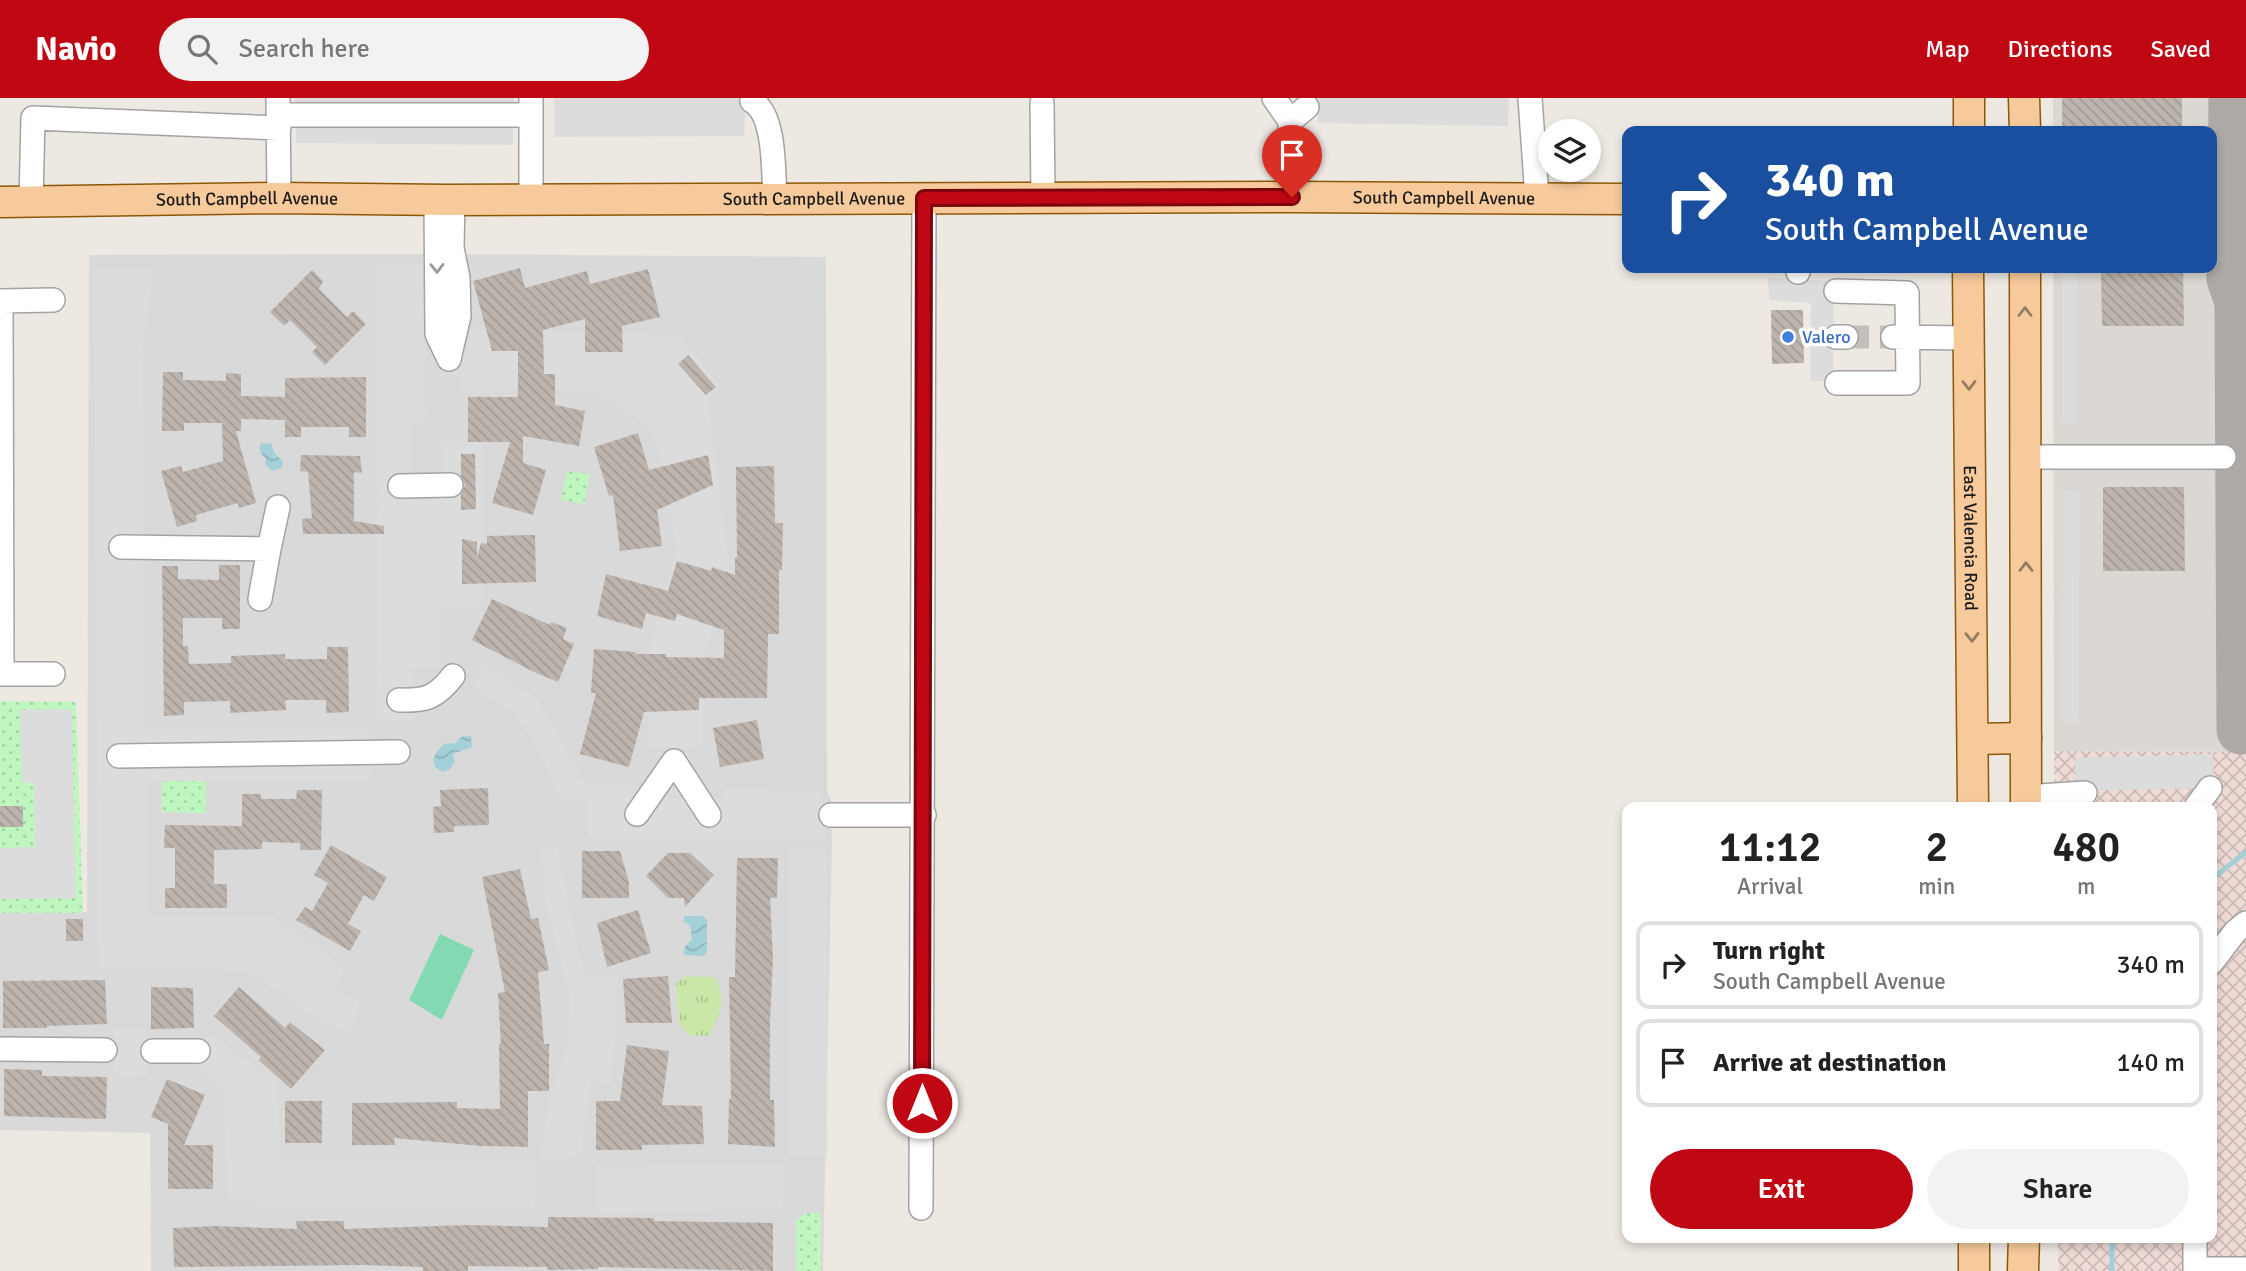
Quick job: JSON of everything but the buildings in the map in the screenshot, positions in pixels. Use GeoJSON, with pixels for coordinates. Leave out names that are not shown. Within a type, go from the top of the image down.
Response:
{"type":"FeatureCollection","features":[{"type":"Feature","properties":{"kind":"main road"},"geometry":{"type":"LineString","coordinates":[[1969,98],[1969,126]]}},
{"type":"Feature","properties":{"kind":"main road"},"geometry":{"type":"LineString","coordinates":[[2024,98],[2025,126]]}},
{"type":"Feature","properties":{"kind":"main road","name":"South Campbell Avenue"},"geometry":{"type":"LineString","coordinates":[[0,202],[279,198],[1622,199]]}},
{"type":"Feature","properties":{"kind":"main road","name":"East Valencia Road"},"geometry":{"type":"LineString","coordinates":[[1968,273],[1973,802]]}},
{"type":"Feature","properties":{"kind":"main road"},"geometry":{"type":"LineString","coordinates":[[2025,273],[2026,802]]}},
{"type":"Feature","properties":{"kind":"main road"},"geometry":{"type":"LineString","coordinates":[[1973,738],[2026,738]]}},
{"type":"Feature","properties":{"kind":"main road"},"geometry":{"type":"LineString","coordinates":[[1974,1243],[1974,1271]]}},
{"type":"Feature","properties":{"kind":"main road"},"geometry":{"type":"LineString","coordinates":[[2023,1271],[2024,1243]]}},
{"type":"Feature","properties":{"kind":"street"},"geometry":{"type":"LineString","coordinates":[[1274,98],[1298,114],[1292,197]]}},
{"type":"Feature","properties":{"kind":"street"},"geometry":{"type":"LineString","coordinates":[[1530,98],[1537,198]]}},
{"type":"Feature","properties":{"kind":"street"},"geometry":{"type":"LineString","coordinates":[[752,102],[760,106],[768,121],[775,198]]}},
{"type":"Feature","properties":{"kind":"street"},"geometry":{"type":"LineString","coordinates":[[1042,103],[1043,198]]}},
{"type":"Feature","properties":{"kind":"street"},"geometry":{"type":"LineString","coordinates":[[31,201],[33,118],[529,107],[531,200]]}},
{"type":"Feature","properties":{"kind":"street"},"geometry":{"type":"LineString","coordinates":[[279,114],[279,198]]}},
{"type":"Feature","properties":{"kind":"street"},"geometry":{"type":"LineString","coordinates":[[921,1208],[924,198]]}},
{"type":"Feature","properties":{"kind":"street"},"geometry":{"type":"LineString","coordinates":[[444,200],[458,278],[459,316],[449,359],[437,334],[444,200]]}},
{"type":"Feature","properties":{"kind":"street"},"geometry":{"type":"LineString","coordinates":[[1836,291],[1907,293],[1900,337],[1908,383],[1837,383]]}},
{"type":"Feature","properties":{"kind":"street"},"geometry":{"type":"LineString","coordinates":[[53,300],[0,301],[1,674],[53,674]]}},
{"type":"Feature","properties":{"kind":"street"},"geometry":{"type":"LineString","coordinates":[[1900,337],[1969,338]]}},
{"type":"Feature","properties":{"kind":"street"},"geometry":{"type":"LineString","coordinates":[[2026,457],[2224,457]]}},
{"type":"Feature","properties":{"kind":"street"},"geometry":{"type":"LineString","coordinates":[[400,486],[451,485]]}},
{"type":"Feature","properties":{"kind":"street"},"geometry":{"type":"LineString","coordinates":[[260,599],[278,507]]}},
{"type":"Feature","properties":{"kind":"street"},"geometry":{"type":"LineString","coordinates":[[121,547],[269,550]]}},
{"type":"Feature","properties":{"kind":"street"},"geometry":{"type":"LineString","coordinates":[[399,700],[426,699],[443,688],[453,676]]}},
{"type":"Feature","properties":{"kind":"street"},"geometry":{"type":"LineString","coordinates":[[119,756],[398,752]]}},
{"type":"Feature","properties":{"kind":"street"},"geometry":{"type":"LineString","coordinates":[[638,814],[674,761],[709,815]]}},
{"type":"Feature","properties":{"kind":"street"},"geometry":{"type":"LineString","coordinates":[[2200,802],[2210,788]]}},
{"type":"Feature","properties":{"kind":"street"},"geometry":{"type":"LineString","coordinates":[[2026,802],[2085,793]]}},
{"type":"Feature","properties":{"kind":"street"},"geometry":{"type":"LineString","coordinates":[[831,815],[924,815]]}},
{"type":"Feature","properties":{"kind":"street"},"geometry":{"type":"LineString","coordinates":[[2217,955],[2235,932],[2246,923]]}},
{"type":"Feature","properties":{"kind":"street"},"geometry":{"type":"LineString","coordinates":[[0,1049],[105,1050]]}},
{"type":"Feature","properties":{"kind":"street"},"geometry":{"type":"LineString","coordinates":[[153,1051],[198,1051]]}},
{"type":"Feature","properties":{"kind":"street"},"geometry":{"type":"LineString","coordinates":[[2195,1243],[2195,1270],[2246,1269]]}},
{"type":"Feature","properties":{"kind":"shaded area"},"geometry":{"type":"Polygon","coordinates":[[[295,98],[514,98],[513,145],[296,143],[295,98]]]}},
{"type":"Feature","properties":{"kind":"shaded area"},"geometry":{"type":"Polygon","coordinates":[[[554,98],[746,98],[744,136],[555,137],[554,98]]]}},
{"type":"Feature","properties":{"kind":"shaded area"},"geometry":{"type":"Polygon","coordinates":[[[1318,98],[1509,98],[1508,126],[1318,123],[1318,98]]]}},
{"type":"Feature","properties":{"kind":"shaded area"},"geometry":{"type":"Polygon","coordinates":[[[2053,98],[2246,98],[2246,752],[2054,751],[2053,273],[2217,273],[2217,126],[2053,126],[2053,98]]]}},
{"type":"Feature","properties":{"kind":"shaded area"},"geometry":{"type":"Polygon","coordinates":[[[89,255],[826,257],[827,792],[831,799],[832,841],[823,1271],[151,1271],[150,1133],[0,1130],[0,912],[87,912],[89,255]]]}},
{"type":"Feature","properties":{"kind":"shaded area"},"geometry":{"type":"Polygon","coordinates":[[[376,265],[425,265],[426,422],[412,422],[412,501],[442,500],[442,442],[482,442],[482,606],[441,607],[441,667],[413,668],[413,720],[377,720],[376,265]]]}},
{"type":"Feature","properties":{"kind":"shaded area"},"geometry":{"type":"Polygon","coordinates":[[[94,269],[154,269],[143,349],[146,726],[370,729],[370,781],[146,781],[147,917],[272,917],[344,967],[335,990],[359,1001],[352,1032],[319,1022],[250,971],[98,968],[94,269]]]}},
{"type":"Feature","properties":{"kind":"shaded area"},"geometry":{"type":"Polygon","coordinates":[[[2062,273],[2077,273],[2077,423],[2062,423],[2062,273]]]}},
{"type":"Feature","properties":{"kind":"shaded area"},"geometry":{"type":"Polygon","coordinates":[[[1768,278],[1834,281],[1833,381],[1810,381],[1811,303],[1769,300],[1768,278]]]}},
{"type":"Feature","properties":{"kind":"shaded area"},"geometry":{"type":"Polygon","coordinates":[[[460,330],[679,334],[721,387],[708,398],[730,573],[704,656],[702,748],[648,747],[649,651],[677,548],[662,460],[649,426],[593,390],[461,390],[460,330]]]}},
{"type":"Feature","properties":{"kind":"shaded area"},"geometry":{"type":"Polygon","coordinates":[[[2063,491],[2079,491],[2078,721],[2062,721],[2063,491]]]}},
{"type":"Feature","properties":{"kind":"shaded area"},"geometry":{"type":"Polygon","coordinates":[[[484,665],[539,699],[586,786],[631,785],[631,797],[723,799],[725,788],[821,791],[825,840],[588,838],[587,802],[560,800],[537,746],[513,711],[472,689],[484,665]]]}},
{"type":"Feature","properties":{"kind":"shaded area"},"geometry":{"type":"Polygon","coordinates":[[[72,709],[76,898],[0,899],[0,848],[35,847],[34,783],[22,783],[20,710],[72,709]]]}},
{"type":"Feature","properties":{"kind":"shaded area"},"geometry":{"type":"Polygon","coordinates":[[[2054,751],[2246,752],[2246,1271],[2058,1271],[2058,1243],[2217,1243],[2217,802],[2055,802],[2054,751]]]}},
{"type":"Feature","properties":{"kind":"shaded area"},"geometry":{"type":"Polygon","coordinates":[[[2213,754],[2214,788],[2076,791],[2075,758],[2213,754]]]}},
{"type":"Feature","properties":{"kind":"shaded area"},"geometry":{"type":"Polygon","coordinates":[[[557,844],[579,953],[587,978],[615,977],[615,1044],[610,1084],[591,1080],[581,1157],[540,1159],[550,1099],[566,1051],[570,996],[545,900],[541,847],[557,844]]]}},
{"type":"Feature","properties":{"kind":"shaded area"},"geometry":{"type":"Polygon","coordinates":[[[789,849],[826,849],[827,1155],[789,1155],[789,849]]]}},
{"type":"Feature","properties":{"kind":"shaded area"},"geometry":{"type":"Polygon","coordinates":[[[113,1028],[146,1028],[147,1076],[114,1077],[113,1028]]]}},
{"type":"Feature","properties":{"kind":"shaded area"},"geometry":{"type":"Polygon","coordinates":[[[211,1034],[277,1082],[281,1159],[538,1160],[535,1208],[255,1210],[255,1201],[228,1201],[223,1094],[193,1065],[211,1034]]]}},
{"type":"Feature","properties":{"kind":"shaded area"},"geometry":{"type":"Polygon","coordinates":[[[786,1164],[783,1209],[596,1213],[596,1166],[786,1164]]]}},
{"type":"Feature","properties":{"kind":"green space"},"geometry":{"type":"Polygon","coordinates":[[[567,471],[590,474],[584,504],[561,500],[567,471]]]}},
{"type":"Feature","properties":{"kind":"green space"},"geometry":{"type":"Polygon","coordinates":[[[0,701],[76,702],[83,913],[0,913],[0,701]]]}},
{"type":"Feature","properties":{"kind":"green space"},"geometry":{"type":"Polygon","coordinates":[[[162,780],[206,781],[206,813],[162,812],[162,780]]]}},
{"type":"Feature","properties":{"kind":"green space"},"geometry":{"type":"Polygon","coordinates":[[[440,934],[474,950],[442,1020],[409,1000],[440,934]]]}},
{"type":"Feature","properties":{"kind":"green space"},"geometry":{"type":"Polygon","coordinates":[[[686,976],[714,977],[718,984],[721,992],[720,1007],[709,1036],[688,1035],[679,1024],[676,983],[686,976]]]}},
{"type":"Feature","properties":{"kind":"green space"},"geometry":{"type":"Polygon","coordinates":[[[806,1213],[821,1213],[821,1271],[796,1271],[796,1221],[806,1213]]]}},
{"type":"Feature","properties":{"kind":"water"},"geometry":{"type":"Polygon","coordinates":[[[261,443],[272,444],[274,453],[283,461],[282,468],[272,471],[265,464],[266,459],[260,450],[261,443]]]}},
{"type":"Feature","properties":{"kind":"water"},"geometry":{"type":"Polygon","coordinates":[[[471,736],[472,747],[453,754],[455,761],[450,769],[443,772],[435,766],[435,755],[444,744],[456,743],[460,737],[471,736]]]}},
{"type":"Feature","properties":{"kind":"water"},"geometry":{"type":"Polygon","coordinates":[[[684,916],[703,916],[707,920],[707,952],[704,956],[684,955],[684,948],[692,939],[690,925],[684,922],[684,916]]]}},
{"type":"Feature","properties":{"kind":"waterway"},"geometry":{"type":"LineString","coordinates":[[2217,875],[2246,852]]}},
{"type":"Feature","properties":{"kind":"waterway"},"geometry":{"type":"LineString","coordinates":[[2112,1243],[2112,1271]]}},
{"type":"Feature","properties":{"kind":"taxiway"},"geometry":{"type":"LineString","coordinates":[[2233,98],[2231,279],[2239,302],[2241,730]]}},
{"type":"Feature","properties":{"kind":"tunnel"},"geometry":{"type":"LineString","coordinates":[[1846,337],[1893,337]]}},
{"type":"Feature","properties":{"kind":"place","name":"Valero"},"geometry":{"type":"Point","coordinates":[1788,337]}},
{"type":"Feature","properties":{"kind":"route"},"geometry":{"type":"LineString","coordinates":[[922,1103],[924,198],[1292,197]]}}]}
